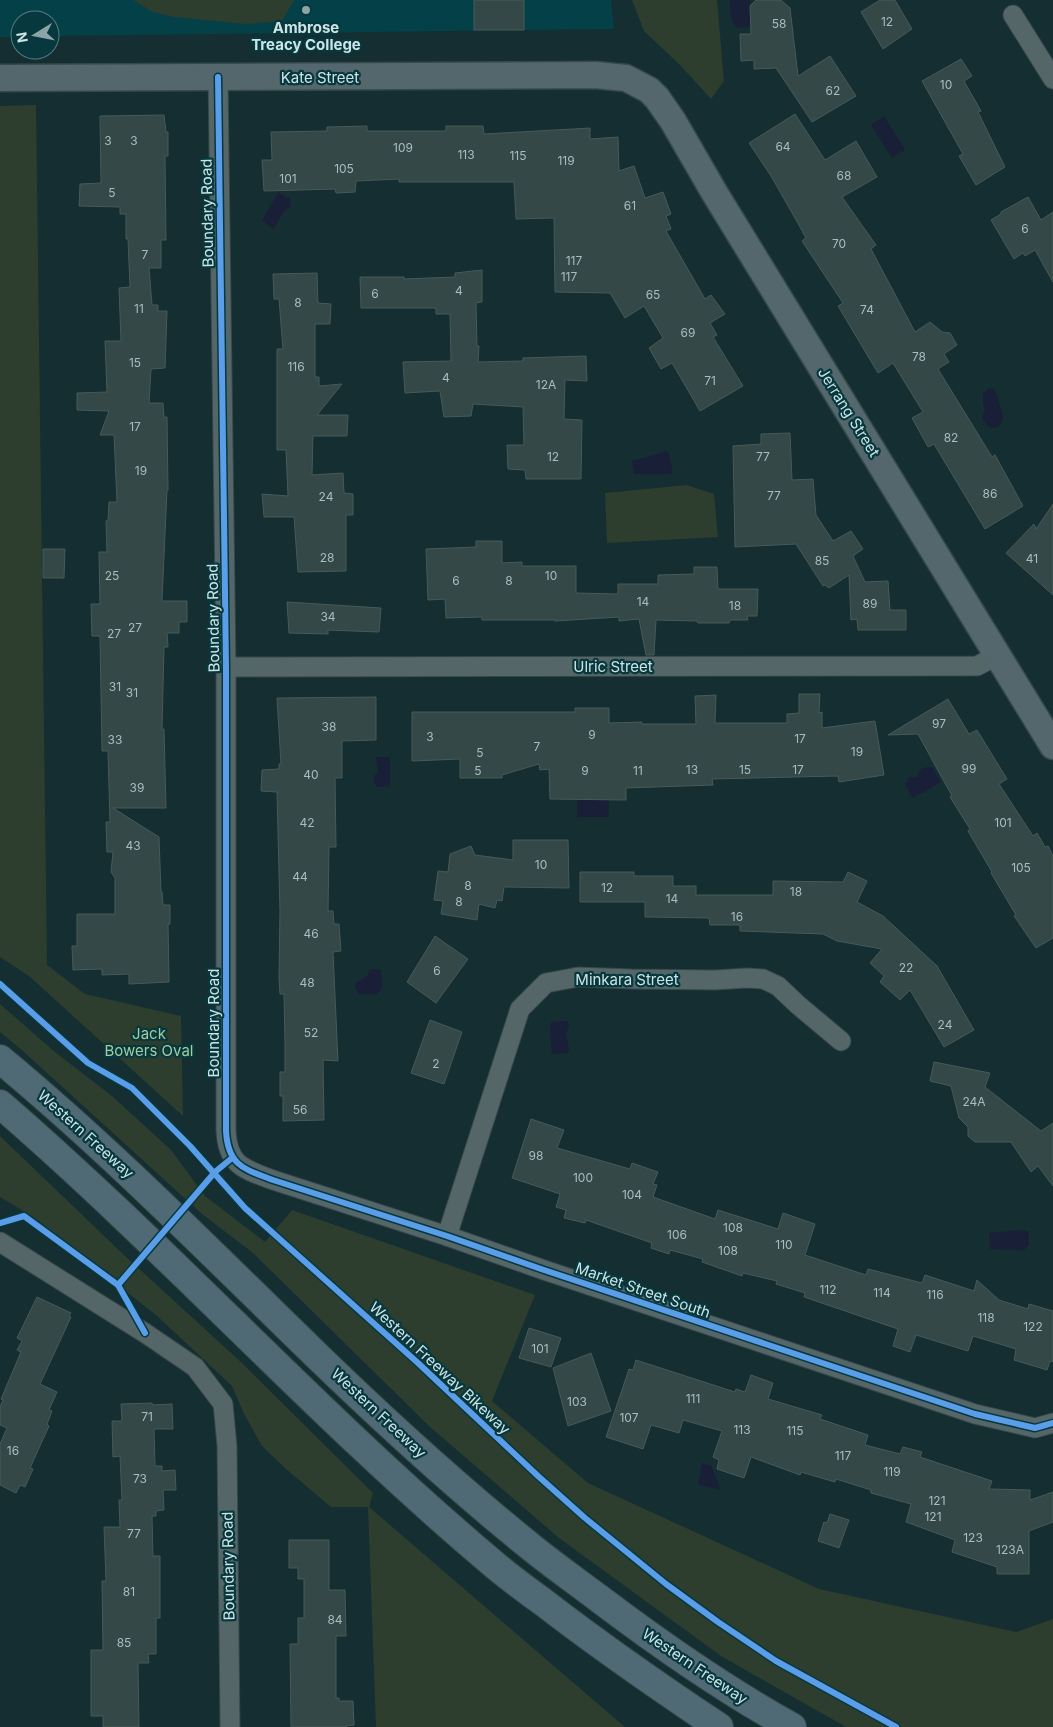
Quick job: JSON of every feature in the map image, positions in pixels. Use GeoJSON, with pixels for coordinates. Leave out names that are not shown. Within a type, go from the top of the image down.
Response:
{"type":"FeatureCollection","features":[{"type":"Feature","properties":{"kind":"highway","name":"Western Freeway"},"geometry":{"type":"LineString","coordinates":[[0,1059],[49,1099],[117,1161],[321,1360],[404,1437],[512,1531],[682,1660],[792,1727]]}},
{"type":"Feature","properties":{"kind":"highway"},"geometry":{"type":"LineString","coordinates":[[0,1104],[121,1213],[320,1406],[491,1562],[640,1674],[719,1727]]}},
{"type":"Feature","properties":{"kind":"street"},"geometry":{"type":"LineString","coordinates":[[1013,15],[1053,79]]}},
{"type":"Feature","properties":{"kind":"street","name":"Kate Street"},"geometry":{"type":"LineString","coordinates":[[0,78],[595,75],[626,78],[638,84]]}},
{"type":"Feature","properties":{"kind":"street","name":"Boundary Road"},"geometry":{"type":"LineString","coordinates":[[218,77],[226,666],[226,1131],[227,1146],[232,1158]]}},
{"type":"Feature","properties":{"kind":"street","name":"Jerrang Street"},"geometry":{"type":"LineString","coordinates":[[638,84],[649,90],[657,98],[673,121],[719,200],[998,655],[1050,735]]}},
{"type":"Feature","properties":{"kind":"street","name":"Ulric Street"},"geometry":{"type":"LineString","coordinates":[[226,666],[977,666],[998,655]]}},
{"type":"Feature","properties":{"kind":"street","name":"Minkara Street"},"geometry":{"type":"LineString","coordinates":[[447,1236],[520,1009],[546,983],[578,977],[715,980],[763,979],[778,986],[841,1041]]}},
{"type":"Feature","properties":{"kind":"street","name":"Market Street South"},"geometry":{"type":"LineString","coordinates":[[232,1158],[246,1169],[273,1180],[447,1236],[975,1414],[1035,1428],[1053,1423]]}},
{"type":"Feature","properties":{"kind":"street","name":"Boundary Road"},"geometry":{"type":"LineString","coordinates":[[0,1242],[146,1333],[195,1367],[223,1404],[227,1446],[230,1727]]}},
{"type":"Feature","properties":{"kind":"shaded area","name":"Ambrose Treacy College"},"geometry":{"type":"Polygon","coordinates":[[[0,0],[611,0],[614,29],[60,36],[60,10],[10,10],[10,37],[0,37],[0,0]]]}},
{"type":"Feature","properties":{"kind":"shaded area"},"geometry":{"type":"Polygon","coordinates":[[[730,0],[750,0],[751,26],[737,28],[731,15],[730,0]]]}},
{"type":"Feature","properties":{"kind":"shaded area"},"geometry":{"type":"Polygon","coordinates":[[[884,116],[905,150],[892,158],[871,125],[884,116]]]}},
{"type":"Feature","properties":{"kind":"shaded area"},"geometry":{"type":"Polygon","coordinates":[[[278,193],[291,199],[290,208],[285,210],[273,229],[262,220],[278,193]]]}},
{"type":"Feature","properties":{"kind":"shaded area"},"geometry":{"type":"Polygon","coordinates":[[[993,388],[1003,417],[997,428],[989,427],[982,419],[985,409],[983,393],[993,388]]]}},
{"type":"Feature","properties":{"kind":"shaded area"},"geometry":{"type":"Polygon","coordinates":[[[668,451],[672,467],[671,474],[634,474],[632,461],[668,451]]]}},
{"type":"Feature","properties":{"kind":"shaded area"},"geometry":{"type":"Polygon","coordinates":[[[376,757],[390,757],[390,786],[377,787],[374,783],[374,776],[378,772],[376,757]]]}},
{"type":"Feature","properties":{"kind":"shaded area"},"geometry":{"type":"Polygon","coordinates":[[[932,767],[941,782],[913,798],[905,785],[910,777],[916,778],[921,769],[932,767]]]}},
{"type":"Feature","properties":{"kind":"shaded area"},"geometry":{"type":"Polygon","coordinates":[[[577,800],[609,800],[608,817],[577,817],[577,800]]]}},
{"type":"Feature","properties":{"kind":"shaded area"},"geometry":{"type":"Polygon","coordinates":[[[370,970],[380,970],[382,976],[382,986],[379,992],[377,994],[358,994],[355,987],[357,982],[367,976],[370,970]]]}},
{"type":"Feature","properties":{"kind":"shaded area"},"geometry":{"type":"Polygon","coordinates":[[[567,1021],[570,1025],[566,1033],[569,1050],[567,1053],[552,1054],[550,1025],[552,1022],[567,1021]]]}},
{"type":"Feature","properties":{"kind":"shaded area"},"geometry":{"type":"Polygon","coordinates":[[[1025,1230],[1029,1233],[1029,1245],[1024,1250],[990,1249],[989,1233],[1025,1230]]]}},
{"type":"Feature","properties":{"kind":"shaded area"},"geometry":{"type":"Polygon","coordinates":[[[702,1463],[711,1466],[721,1490],[698,1484],[702,1463]]]}},
{"type":"Feature","properties":{"kind":"green space"},"geometry":{"type":"Polygon","coordinates":[[[133,0],[294,0],[282,21],[246,24],[174,17],[153,12],[133,0]]]}},
{"type":"Feature","properties":{"kind":"green space"},"geometry":{"type":"Polygon","coordinates":[[[632,0],[717,0],[724,81],[711,99],[680,65],[644,31],[632,0]]]}},
{"type":"Feature","properties":{"kind":"green space","name":"Jack Bowers Oval"},"geometry":{"type":"Polygon","coordinates":[[[36,105],[47,965],[85,994],[181,1016],[183,1116],[29,976],[0,957],[0,106],[36,105]]]}},
{"type":"Feature","properties":{"kind":"green space"},"geometry":{"type":"Polygon","coordinates":[[[687,485],[714,494],[718,537],[607,543],[605,493],[687,485]]]}},
{"type":"Feature","properties":{"kind":"green space"},"geometry":{"type":"Polygon","coordinates":[[[0,1004],[55,1052],[112,1096],[171,1150],[205,1196],[265,1242],[292,1210],[535,1295],[492,1401],[588,1483],[819,1589],[1016,1632],[1053,1619],[1053,1727],[846,1727],[721,1656],[559,1538],[429,1426],[253,1253],[202,1214],[0,1032],[0,1004]]]}},
{"type":"Feature","properties":{"kind":"green space"},"geometry":{"type":"Polygon","coordinates":[[[0,1136],[124,1255],[242,1363],[373,1493],[369,1507],[625,1727],[376,1727],[368,1507],[331,1507],[262,1446],[244,1414],[232,1386],[156,1315],[20,1209],[0,1197],[0,1136]]]}},
{"type":"Feature","properties":{"kind":"building"},"geometry":{"type":"Polygon","coordinates":[[[474,0],[524,0],[524,30],[474,30],[474,0]]]}},
{"type":"Feature","properties":{"kind":"building"},"geometry":{"type":"Polygon","coordinates":[[[756,0],[781,0],[790,8],[798,76],[830,56],[856,96],[812,122],[776,68],[754,69],[754,60],[741,61],[740,34],[751,34],[750,6],[756,0]]]}},
{"type":"Feature","properties":{"kind":"building"},"geometry":{"type":"Polygon","coordinates":[[[880,0],[895,0],[912,29],[883,49],[861,12],[880,0]]]}},
{"type":"Feature","properties":{"kind":"building"},"geometry":{"type":"Polygon","coordinates":[[[961,59],[972,76],[964,81],[981,111],[978,112],[1005,167],[976,185],[959,156],[963,154],[922,81],[961,59]]]}},
{"type":"Feature","properties":{"kind":"building"},"geometry":{"type":"Polygon","coordinates":[[[795,114],[825,160],[856,141],[877,177],[842,197],[876,245],[871,249],[915,332],[930,322],[942,332],[950,333],[957,345],[944,354],[949,362],[938,369],[992,457],[995,455],[1023,506],[985,529],[934,444],[928,447],[912,418],[923,412],[893,363],[878,373],[838,306],[843,303],[802,241],[806,238],[771,176],[749,143],[795,114]]]}},
{"type":"Feature","properties":{"kind":"building"},"geometry":{"type":"Polygon","coordinates":[[[164,115],[166,132],[168,132],[168,156],[165,156],[166,240],[161,240],[161,268],[149,268],[152,305],[158,305],[158,311],[167,311],[165,368],[151,369],[149,403],[163,403],[164,417],[167,417],[168,490],[162,601],[187,601],[187,622],[179,622],[179,633],[167,633],[168,647],[164,647],[162,729],[164,729],[166,808],[113,808],[159,837],[163,905],[170,905],[170,924],[168,924],[169,982],[129,984],[129,974],[102,975],[102,969],[73,970],[72,946],[77,946],[77,914],[115,914],[115,878],[111,872],[113,852],[107,852],[106,822],[110,822],[108,751],[102,751],[100,636],[92,636],[91,604],[100,604],[99,552],[107,552],[106,521],[108,520],[109,502],[117,502],[114,435],[100,435],[109,411],[77,410],[77,393],[107,392],[105,341],[121,341],[119,288],[130,287],[126,214],[120,214],[120,207],[79,206],[80,184],[101,183],[100,116],[164,115]]]}},
{"type":"Feature","properties":{"kind":"building"},"geometry":{"type":"Polygon","coordinates":[[[367,126],[367,131],[446,131],[446,126],[483,126],[484,134],[590,128],[590,139],[618,137],[619,171],[634,166],[645,198],[663,192],[671,214],[666,216],[671,229],[666,231],[705,299],[711,295],[725,314],[710,323],[717,335],[713,337],[743,386],[700,411],[672,363],[661,369],[649,348],[663,338],[644,306],[625,318],[610,293],[555,292],[554,218],[516,219],[514,182],[399,182],[399,179],[356,181],[355,192],[336,193],[335,189],[264,191],[262,160],[272,160],[271,132],[327,131],[327,127],[367,126]]]}},
{"type":"Feature","properties":{"kind":"building"},"geometry":{"type":"Polygon","coordinates":[[[1028,197],[1041,220],[1053,212],[1053,282],[1035,250],[1025,256],[1023,253],[1014,259],[991,220],[1001,214],[1001,212],[1028,197]]]}},
{"type":"Feature","properties":{"kind":"building"},"geometry":{"type":"Polygon","coordinates":[[[482,270],[482,302],[476,303],[477,346],[479,346],[478,362],[586,356],[587,381],[565,380],[564,419],[582,420],[581,479],[526,479],[525,470],[508,469],[507,445],[524,445],[523,407],[473,404],[471,416],[444,417],[440,391],[405,393],[403,362],[451,361],[450,314],[436,314],[436,308],[361,308],[360,277],[404,277],[404,279],[455,277],[455,273],[482,270]]]}},
{"type":"Feature","properties":{"kind":"building"},"geometry":{"type":"Polygon","coordinates":[[[317,273],[318,303],[331,304],[330,324],[315,324],[315,377],[319,377],[319,386],[342,384],[317,415],[348,415],[347,436],[313,436],[312,475],[343,473],[344,493],[353,494],[353,515],[346,515],[346,571],[298,572],[294,517],[264,517],[262,494],[288,496],[286,450],[277,450],[277,349],[283,349],[279,299],[274,299],[273,274],[317,273]]]}},
{"type":"Feature","properties":{"kind":"building"},"geometry":{"type":"Polygon","coordinates":[[[790,433],[792,480],[813,479],[816,515],[833,541],[851,531],[863,549],[853,556],[865,582],[888,581],[890,610],[906,610],[906,630],[858,630],[857,619],[851,620],[849,575],[829,588],[825,585],[823,586],[796,544],[735,547],[733,446],[761,444],[761,434],[790,433]]]}},
{"type":"Feature","properties":{"kind":"building"},"geometry":{"type":"Polygon","coordinates":[[[1053,504],[1053,595],[1006,553],[1034,524],[1036,529],[1053,504]]]}},
{"type":"Feature","properties":{"kind":"building"},"geometry":{"type":"Polygon","coordinates":[[[476,541],[502,541],[502,563],[522,562],[522,566],[576,566],[576,593],[618,594],[618,584],[658,584],[658,575],[694,574],[694,567],[717,567],[718,589],[758,589],[757,616],[747,616],[748,620],[730,620],[729,623],[656,620],[654,655],[646,655],[639,619],[619,621],[619,617],[555,621],[482,620],[482,617],[446,618],[445,599],[428,600],[426,549],[476,547],[476,541]]]}},
{"type":"Feature","properties":{"kind":"building"},"geometry":{"type":"Polygon","coordinates":[[[43,549],[65,549],[64,578],[43,578],[43,549]]]}},
{"type":"Feature","properties":{"kind":"building"},"geometry":{"type":"Polygon","coordinates":[[[287,602],[381,608],[379,632],[328,630],[328,634],[289,633],[287,602]]]}},
{"type":"Feature","properties":{"kind":"building"},"geometry":{"type":"Polygon","coordinates":[[[799,694],[820,694],[819,713],[822,712],[822,728],[875,721],[884,775],[839,782],[838,776],[712,779],[713,785],[626,788],[626,800],[550,799],[549,769],[540,770],[539,764],[502,775],[502,778],[460,778],[460,759],[412,761],[412,712],[575,712],[575,708],[609,708],[609,723],[696,724],[695,696],[716,695],[715,723],[787,723],[787,714],[799,713],[799,694]]]}},
{"type":"Feature","properties":{"kind":"building"},"geometry":{"type":"Polygon","coordinates":[[[376,697],[376,740],[342,741],[342,778],[335,778],[336,847],[329,847],[328,911],[333,911],[334,924],[339,924],[341,951],[333,952],[338,1061],[323,1060],[324,1120],[283,1121],[283,1096],[280,1096],[280,1072],[285,1072],[285,1045],[284,994],[280,994],[279,977],[280,911],[277,792],[261,791],[262,770],[279,769],[279,764],[281,764],[277,698],[376,697]]]}},
{"type":"Feature","properties":{"kind":"building"},"geometry":{"type":"Polygon","coordinates":[[[948,699],[969,734],[977,730],[1007,779],[999,784],[1033,836],[1037,833],[1045,847],[1048,846],[1053,856],[1053,938],[1036,948],[1014,916],[1016,915],[968,831],[970,829],[950,797],[952,796],[918,734],[888,735],[948,699]]]}},
{"type":"Feature","properties":{"kind":"building"},"geometry":{"type":"Polygon","coordinates":[[[513,840],[568,840],[569,888],[504,887],[502,901],[497,900],[495,908],[479,904],[477,920],[441,914],[443,901],[434,900],[438,871],[448,872],[450,854],[471,846],[475,855],[513,860],[513,840]]]}},
{"type":"Feature","properties":{"kind":"building"},"geometry":{"type":"Polygon","coordinates":[[[580,872],[634,872],[634,876],[673,876],[673,886],[696,886],[696,895],[773,895],[773,881],[843,882],[848,872],[867,881],[857,902],[883,916],[937,966],[974,1030],[944,1047],[910,990],[900,1000],[880,982],[884,976],[870,963],[882,949],[837,941],[823,934],[740,931],[740,925],[710,925],[709,918],[645,917],[645,902],[580,902],[580,872]]]}},
{"type":"Feature","properties":{"kind":"building"},"geometry":{"type":"Polygon","coordinates":[[[435,936],[468,959],[436,1003],[407,982],[435,936]]]}},
{"type":"Feature","properties":{"kind":"building"},"geometry":{"type":"Polygon","coordinates":[[[430,1020],[462,1032],[444,1084],[411,1073],[430,1020]]]}},
{"type":"Feature","properties":{"kind":"building"},"geometry":{"type":"Polygon","coordinates":[[[934,1062],[990,1073],[985,1087],[1041,1131],[1053,1123],[1053,1186],[1038,1166],[1031,1172],[1011,1142],[975,1142],[968,1136],[968,1127],[959,1118],[951,1086],[930,1081],[934,1062]]]}},
{"type":"Feature","properties":{"kind":"building"},"geometry":{"type":"Polygon","coordinates":[[[531,1119],[564,1130],[557,1148],[630,1169],[632,1163],[658,1172],[653,1184],[657,1185],[653,1197],[715,1219],[718,1210],[778,1229],[783,1213],[815,1224],[805,1255],[866,1275],[868,1269],[922,1283],[925,1275],[974,1291],[977,1280],[999,1300],[1028,1309],[1029,1304],[1053,1311],[1053,1362],[1050,1361],[1047,1370],[1014,1360],[1016,1349],[973,1336],[968,1351],[916,1335],[910,1352],[893,1346],[898,1329],[804,1297],[805,1293],[776,1284],[777,1281],[743,1273],[742,1276],[702,1262],[703,1259],[670,1250],[669,1254],[651,1248],[652,1243],[586,1220],[585,1223],[564,1218],[566,1210],[556,1207],[560,1194],[512,1178],[531,1119]]]}},
{"type":"Feature","properties":{"kind":"building"},"geometry":{"type":"Polygon","coordinates":[[[37,1297],[71,1313],[69,1316],[71,1317],[40,1384],[57,1392],[49,1410],[52,1411],[47,1424],[49,1426],[30,1468],[33,1469],[25,1487],[20,1485],[16,1493],[0,1485],[0,1444],[7,1428],[0,1425],[0,1407],[3,1400],[1,1399],[21,1352],[17,1350],[22,1341],[17,1338],[37,1297]]]}},
{"type":"Feature","properties":{"kind":"building"},"geometry":{"type":"Polygon","coordinates":[[[529,1328],[561,1338],[551,1367],[519,1358],[529,1328]]]}},
{"type":"Feature","properties":{"kind":"building"},"geometry":{"type":"Polygon","coordinates":[[[591,1353],[611,1411],[568,1426],[553,1368],[591,1353]]]}},
{"type":"Feature","properties":{"kind":"building"},"geometry":{"type":"Polygon","coordinates":[[[636,1360],[735,1392],[736,1389],[745,1392],[751,1375],[773,1383],[768,1399],[822,1415],[820,1419],[868,1435],[865,1445],[900,1454],[903,1447],[922,1452],[920,1457],[992,1481],[989,1489],[1030,1490],[1030,1500],[1053,1492],[1053,1522],[1029,1531],[1029,1574],[997,1574],[997,1567],[952,1552],[955,1540],[906,1522],[911,1504],[871,1493],[871,1490],[836,1479],[835,1482],[801,1472],[800,1475],[751,1457],[744,1478],[717,1469],[719,1460],[713,1457],[722,1431],[683,1420],[679,1433],[651,1425],[643,1449],[606,1437],[629,1369],[633,1370],[636,1360]]]}},
{"type":"Feature","properties":{"kind":"building"},"geometry":{"type":"Polygon","coordinates":[[[152,1403],[153,1405],[172,1404],[173,1429],[154,1429],[155,1466],[162,1466],[162,1471],[175,1470],[176,1490],[163,1490],[164,1510],[156,1511],[156,1516],[152,1516],[153,1556],[160,1556],[160,1618],[156,1618],[156,1654],[148,1654],[149,1663],[138,1663],[139,1727],[103,1727],[103,1716],[91,1716],[91,1650],[103,1650],[102,1581],[106,1581],[104,1527],[120,1527],[119,1500],[122,1500],[120,1456],[113,1457],[112,1421],[122,1421],[121,1404],[152,1403]]]}},
{"type":"Feature","properties":{"kind":"building"},"geometry":{"type":"Polygon","coordinates":[[[830,1514],[849,1520],[839,1548],[818,1541],[824,1522],[827,1523],[830,1514]]]}},
{"type":"Feature","properties":{"kind":"building"},"geometry":{"type":"Polygon","coordinates":[[[289,1540],[329,1540],[329,1590],[345,1590],[346,1636],[336,1636],[336,1698],[339,1698],[339,1701],[353,1701],[354,1725],[346,1727],[291,1727],[290,1644],[298,1644],[298,1618],[304,1618],[304,1579],[298,1579],[298,1568],[289,1568],[289,1540]]]}},
{"type":"Feature","properties":{"kind":"cycle path"},"geometry":{"type":"LineString","coordinates":[[218,77],[226,667],[226,1131],[227,1143],[234,1159],[246,1169],[273,1180],[447,1236],[975,1414],[1035,1428],[1053,1423]]}},
{"type":"Feature","properties":{"kind":"cycle path","name":"Western Freeway Bikeway"},"geometry":{"type":"LineString","coordinates":[[0,984],[88,1063],[132,1088],[190,1146],[245,1208],[418,1363],[585,1518],[666,1584],[776,1661],[896,1727]]}},
{"type":"Feature","properties":{"kind":"cycle path"},"geometry":{"type":"LineString","coordinates":[[145,1333],[118,1285],[215,1172],[232,1158]]}},
{"type":"Feature","properties":{"kind":"cycle path"},"geometry":{"type":"LineString","coordinates":[[0,1223],[24,1216],[118,1285]]}},
{"type":"Feature","properties":{"kind":"place","name":"Ambrose Treacy College"},"geometry":{"type":"Point","coordinates":[306,10]}}]}
